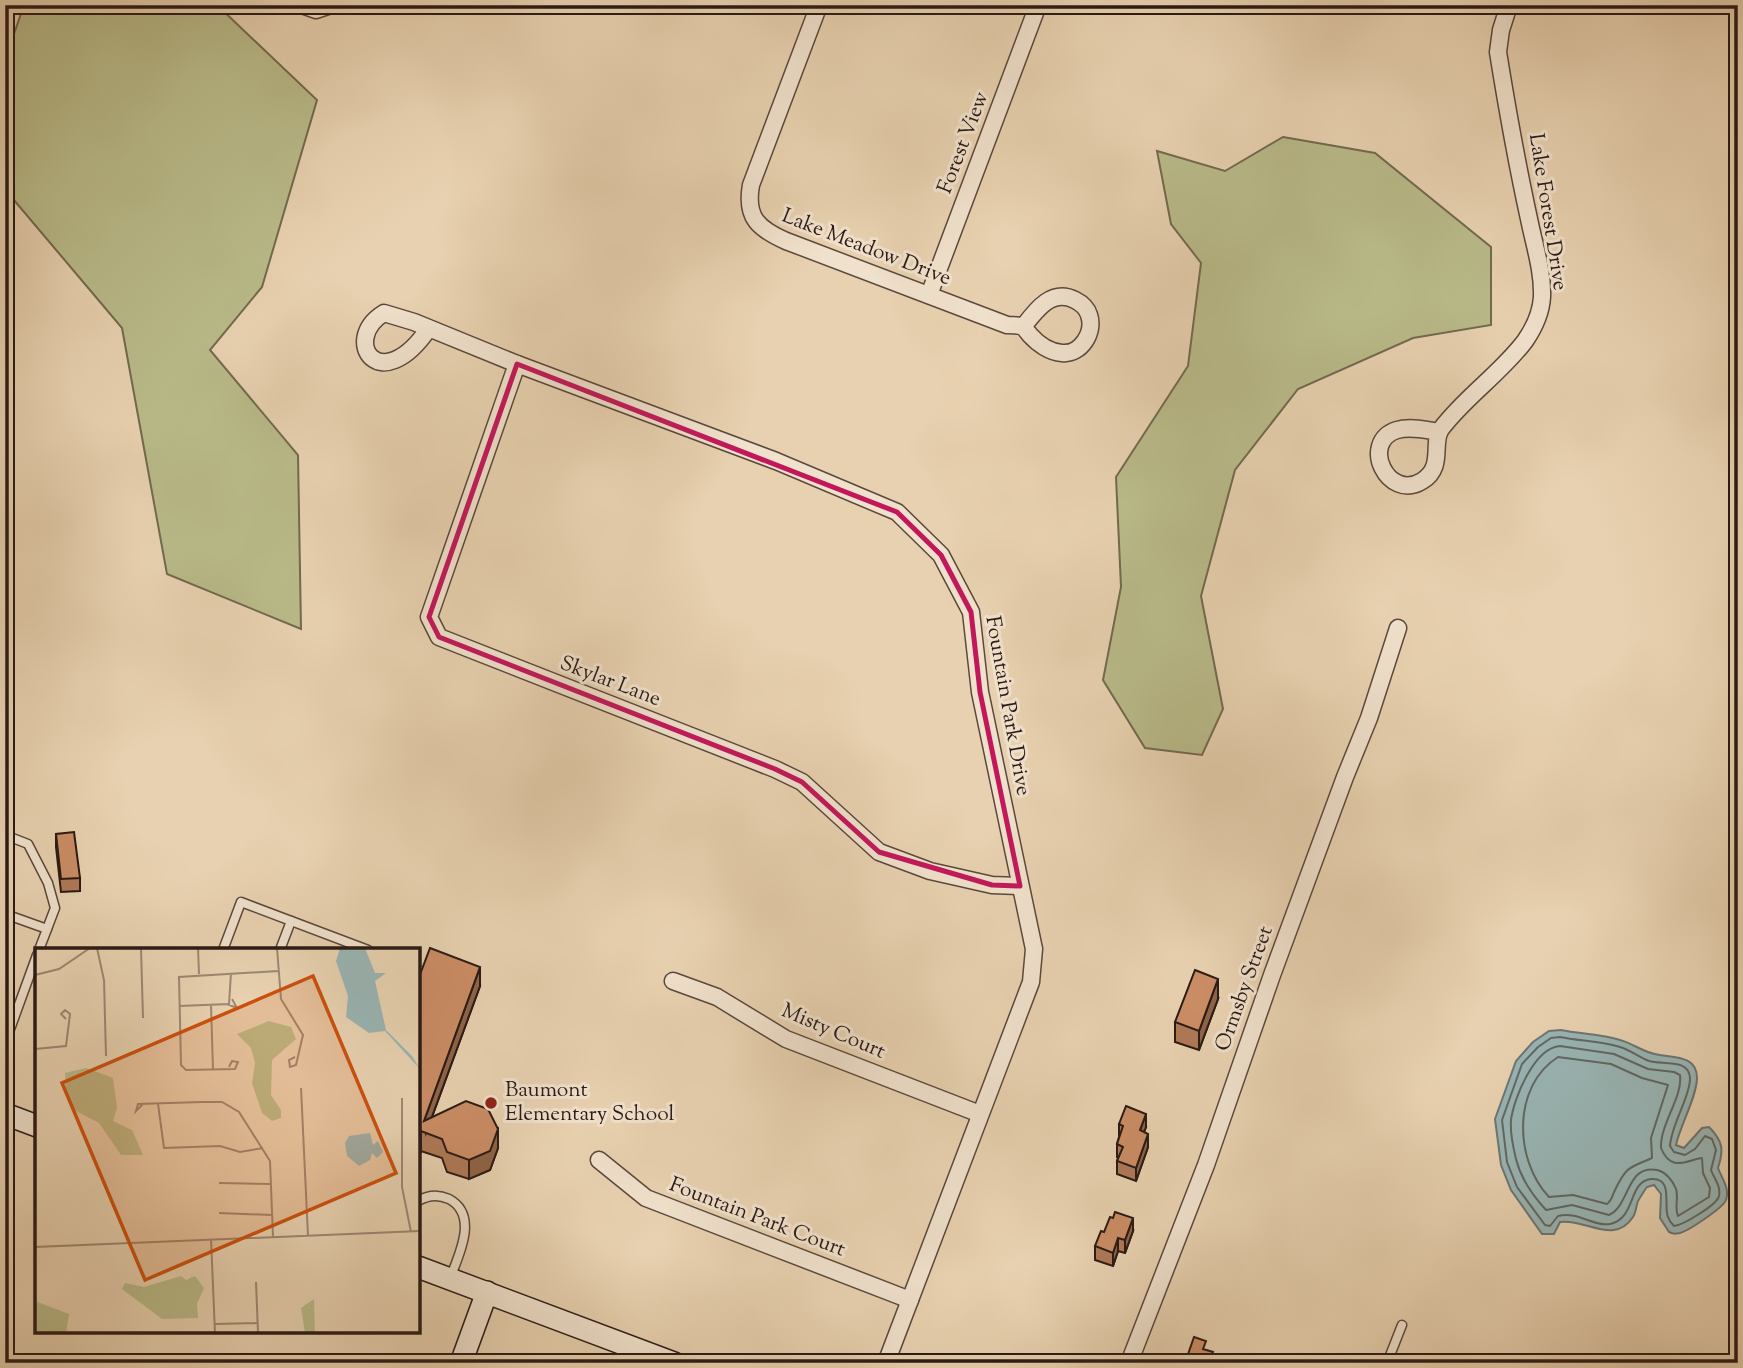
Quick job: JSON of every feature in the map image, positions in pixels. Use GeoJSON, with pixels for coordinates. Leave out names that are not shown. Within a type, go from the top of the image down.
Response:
{"type":"FeatureCollection","features":[{"type":"Feature","properties":{"kind":"street"},"geometry":{"type":"LineString","coordinates":[[302,5],[316,10],[331,5]]}},
{"type":"Feature","properties":{"kind":"street","name":"Lake Meadow Drive"},"geometry":{"type":"LineString","coordinates":[[819,5],[751,185],[749,195],[752,215],[763,231],[786,242],[1007,325],[1023,327]]}},
{"type":"Feature","properties":{"kind":"street","name":"Forest View"},"geometry":{"type":"LineString","coordinates":[[929,295],[1038,5]]}},
{"type":"Feature","properties":{"kind":"street","name":"Lake Forest Drive"},"geometry":{"type":"LineString","coordinates":[[1439,432],[1524,342],[1537,321],[1542,296],[1538,259],[1498,52],[1509,5]]}},
{"type":"Feature","properties":{"kind":"street","name":"Fountain Park Drive"},"geometry":{"type":"LineString","coordinates":[[429,328],[517,364],[776,461],[897,512],[941,555],[971,612],[980,692],[1034,949],[1031,982],[886,1363]]}},
{"type":"Feature","properties":{"kind":"street","name":"Skylar Lane"},"geometry":{"type":"LineString","coordinates":[[517,364],[429,617],[439,637],[802,782],[879,852],[930,871],[992,885],[1020,886]]}},
{"type":"Feature","properties":{"kind":"street","name":"Ormsby Street"},"geometry":{"type":"LineString","coordinates":[[1129,1363],[1206,1165],[1272,975],[1369,718],[1398,628]]}},
{"type":"Feature","properties":{"kind":"street","name":"Misty Court"},"geometry":{"type":"LineString","coordinates":[[673,981],[717,997],[786,1039],[980,1114]]}},
{"type":"Feature","properties":{"kind":"street"},"geometry":{"type":"LineString","coordinates":[[5,1114],[35,1125]]}},
{"type":"Feature","properties":{"kind":"street","name":"Fountain Park Court"},"geometry":{"type":"LineString","coordinates":[[599,1160],[646,1198],[910,1300]]}},
{"type":"Feature","properties":{"kind":"street"},"geometry":{"type":"LineString","coordinates":[[420,1268],[674,1363]]}},
{"type":"Feature","properties":{"kind":"street"},"geometry":{"type":"LineString","coordinates":[[461,1363],[487,1292]]}},
{"type":"Feature","properties":{"kind":"lane"},"geometry":{"type":"LineString","coordinates":[[5,835],[28,844],[48,883],[55,908],[40,948]]}},
{"type":"Feature","properties":{"kind":"lane"},"geometry":{"type":"LineString","coordinates":[[224,948],[241,902],[363,948]]}},
{"type":"Feature","properties":{"kind":"lane"},"geometry":{"type":"LineString","coordinates":[[5,914],[47,929]]}},
{"type":"Feature","properties":{"kind":"lane"},"geometry":{"type":"LineString","coordinates":[[281,948],[291,921]]}},
{"type":"Feature","properties":{"kind":"lane"},"geometry":{"type":"LineString","coordinates":[[5,1043],[35,960]]}},
{"type":"Feature","properties":{"kind":"lane"},"geometry":{"type":"LineString","coordinates":[[420,1200],[427,1195],[444,1197],[456,1203],[463,1214],[465,1238],[450,1278]]}},
{"type":"Feature","properties":{"kind":"lane"},"geometry":{"type":"LineString","coordinates":[[1387,1363],[1402,1325]]}},
{"type":"Feature","properties":{"kind":"highlighted area"},"geometry":{"type":"Polygon","coordinates":[[[517,364],[897,512],[941,555],[971,612],[980,692],[1020,886],[992,885],[879,852],[802,782],[439,637],[429,617],[517,364]]]}},
{"type":"Feature","properties":{"kind":"green space"},"geometry":{"type":"Polygon","coordinates":[[[24,5],[217,5],[317,100],[262,287],[210,350],[298,455],[301,629],[167,574],[122,328],[8,193],[5,60],[24,5]]]}},
{"type":"Feature","properties":{"kind":"green space"},"geometry":{"type":"Polygon","coordinates":[[[1283,137],[1375,153],[1491,247],[1491,325],[1413,338],[1298,389],[1235,470],[1201,596],[1223,709],[1202,755],[1145,748],[1103,680],[1121,587],[1116,477],[1188,366],[1201,263],[1171,224],[1157,151],[1225,171],[1283,137]]]}},
{"type":"Feature","properties":{"kind":"water"},"geometry":{"type":"Polygon","coordinates":[[[1561,1030],[1613,1038],[1651,1053],[1682,1058],[1693,1065],[1696,1070],[1696,1085],[1676,1145],[1684,1148],[1702,1128],[1709,1127],[1720,1141],[1721,1156],[1718,1168],[1727,1191],[1726,1200],[1719,1208],[1684,1231],[1669,1232],[1660,1218],[1661,1194],[1654,1185],[1647,1187],[1638,1201],[1633,1217],[1617,1229],[1599,1229],[1560,1222],[1554,1234],[1542,1234],[1511,1190],[1501,1165],[1495,1119],[1516,1061],[1533,1042],[1549,1031],[1561,1030]]]}},
{"type":"Feature","properties":{"kind":"building"},"geometry":{"type":"Polygon","coordinates":[[[74,832],[80,878],[61,879],[56,834],[74,832]]]}},
{"type":"Feature","properties":{"kind":"building"},"geometry":{"type":"Polygon","coordinates":[[[430,948],[480,967],[424,1121],[466,1101],[488,1109],[498,1129],[490,1151],[469,1160],[447,1152],[442,1139],[421,1131],[420,1134],[420,975],[430,948]]]}},
{"type":"Feature","properties":{"kind":"building"},"geometry":{"type":"Polygon","coordinates":[[[1195,970],[1218,979],[1199,1031],[1175,1022],[1195,970]]]}},
{"type":"Feature","properties":{"kind":"building"},"geometry":{"type":"Polygon","coordinates":[[[1126,1106],[1146,1114],[1140,1130],[1148,1134],[1136,1168],[1117,1161],[1123,1147],[1117,1144],[1123,1126],[1119,1124],[1126,1106]]]}},
{"type":"Feature","properties":{"kind":"building"},"geometry":{"type":"Polygon","coordinates":[[[1115,1212],[1133,1218],[1125,1240],[1118,1238],[1113,1253],[1095,1246],[1101,1231],[1104,1232],[1115,1212]]]}},
{"type":"Feature","properties":{"kind":"building"},"geometry":{"type":"Polygon","coordinates":[[[1194,1337],[1206,1341],[1203,1349],[1213,1352],[1209,1363],[1186,1360],[1194,1337]]]}},
{"type":"Feature","properties":{"kind":"place","name":"Baumont Elementary School"},"geometry":{"type":"Point","coordinates":[491,1103]}}]}
